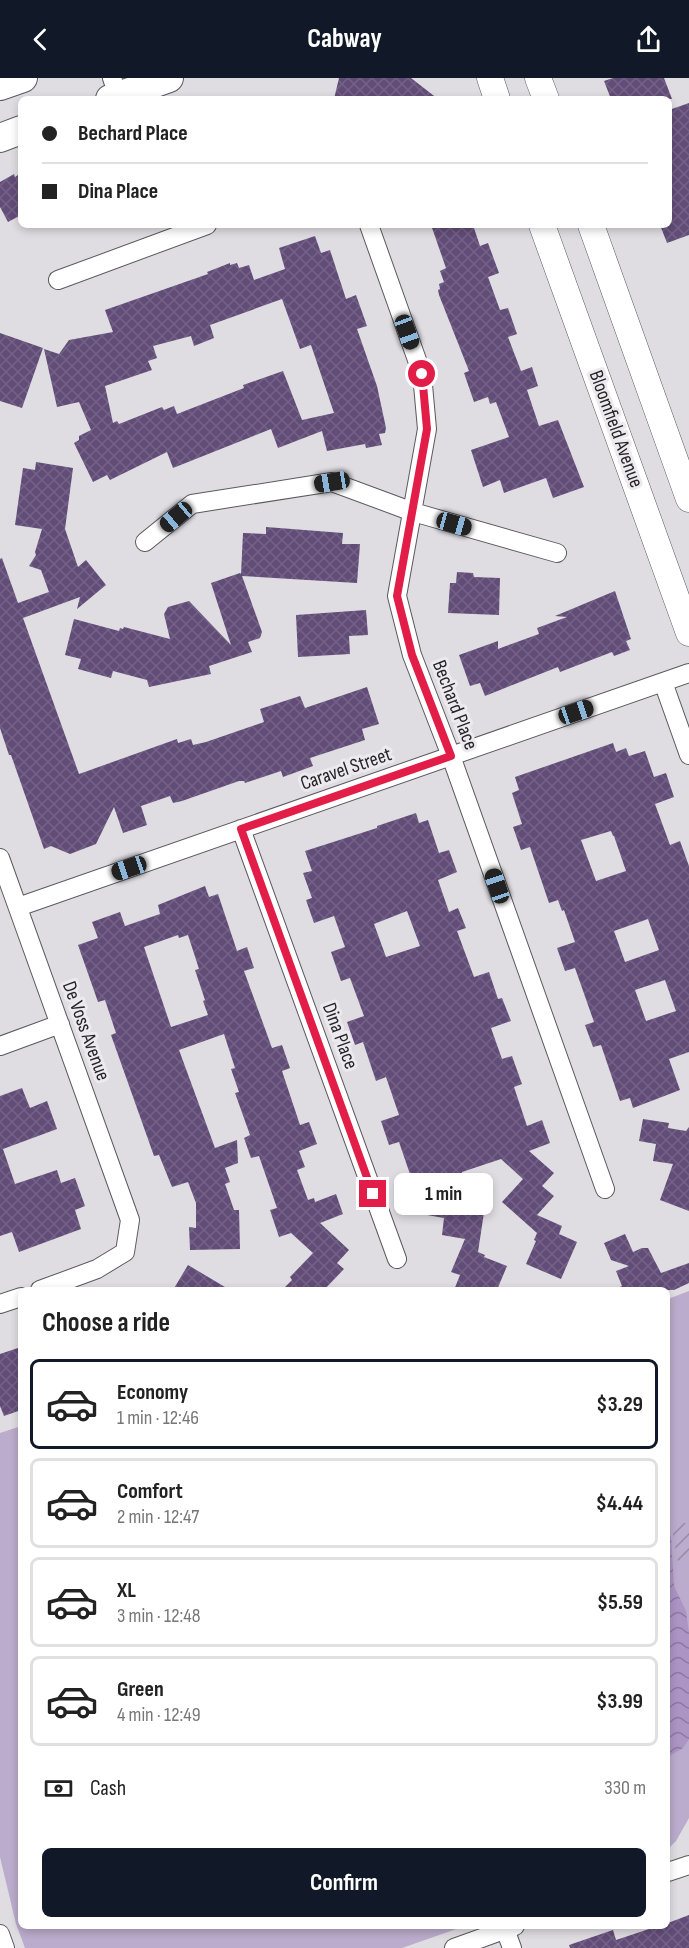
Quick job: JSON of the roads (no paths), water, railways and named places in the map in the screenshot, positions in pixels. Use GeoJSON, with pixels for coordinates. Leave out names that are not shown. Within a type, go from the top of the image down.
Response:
{"type":"FeatureCollection","features":[{"type":"Feature","properties":{"kind":"main road"},"geometry":{"type":"LineString","coordinates":[[0,86],[23,78]]}},
{"type":"Feature","properties":{"kind":"main road"},"geometry":{"type":"LineString","coordinates":[[113,91],[170,78]]}},
{"type":"Feature","properties":{"kind":"main road"},"geometry":{"type":"LineString","coordinates":[[0,138],[18,131]]}},
{"type":"Feature","properties":{"kind":"street"},"geometry":{"type":"LineString","coordinates":[[490,78],[496,96]]}},
{"type":"Feature","properties":{"kind":"street"},"geometry":{"type":"LineString","coordinates":[[538,78],[545,96]]}},
{"type":"Feature","properties":{"kind":"street"},"geometry":{"type":"LineString","coordinates":[[57,280],[199,228]]}},
{"type":"Feature","properties":{"kind":"street","name":"Bechard Place"},"geometry":{"type":"LineString","coordinates":[[370,228],[422,374],[427,429],[397,596],[412,655],[451,756],[605,1189]]}},
{"type":"Feature","properties":{"kind":"street","name":"Bloomfield Avenue"},"geometry":{"type":"LineString","coordinates":[[543,228],[689,633]]}},
{"type":"Feature","properties":{"kind":"street"},"geometry":{"type":"LineString","coordinates":[[592,228],[689,499]]}},
{"type":"Feature","properties":{"kind":"street"},"geometry":{"type":"LineString","coordinates":[[145,542],[192,504],[332,482],[413,512],[557,553]]}},
{"type":"Feature","properties":{"kind":"street","name":"Caravel Street"},"geometry":{"type":"LineString","coordinates":[[18,907],[689,673]]}},
{"type":"Feature","properties":{"kind":"street"},"geometry":{"type":"LineString","coordinates":[[663,682],[689,755]]}},
{"type":"Feature","properties":{"kind":"street","name":"Dina Place"},"geometry":{"type":"LineString","coordinates":[[241,829],[397,1259]]}},
{"type":"Feature","properties":{"kind":"street","name":"De Voss Avenue"},"geometry":{"type":"LineString","coordinates":[[0,858],[130,1220],[124,1252],[97,1269],[48,1287]]}},
{"type":"Feature","properties":{"kind":"street"},"geometry":{"type":"LineString","coordinates":[[0,1046],[60,1024]]}},
{"type":"Feature","properties":{"kind":"street"},"geometry":{"type":"LineString","coordinates":[[0,1305],[18,1298]]}},
{"type":"Feature","properties":{"kind":"street"},"geometry":{"type":"LineString","coordinates":[[670,1871],[689,1865]]}},
{"type":"Feature","properties":{"kind":"street"},"geometry":{"type":"LineString","coordinates":[[454,1948],[507,1929]]}},
{"type":"Feature","properties":{"kind":"street"},"geometry":{"type":"LineString","coordinates":[[510,1929],[512,1948]]}},
{"type":"Feature","properties":{"kind":"street"},"geometry":{"type":"LineString","coordinates":[[0,1934],[5,1948]]}},
{"type":"Feature","properties":{"kind":"water"},"geometry":{"type":"Polygon","coordinates":[[[670,1535],[674,1586],[686,1611],[689,1633],[689,1739],[683,1748],[670,1756],[670,1535]]]}}]}
